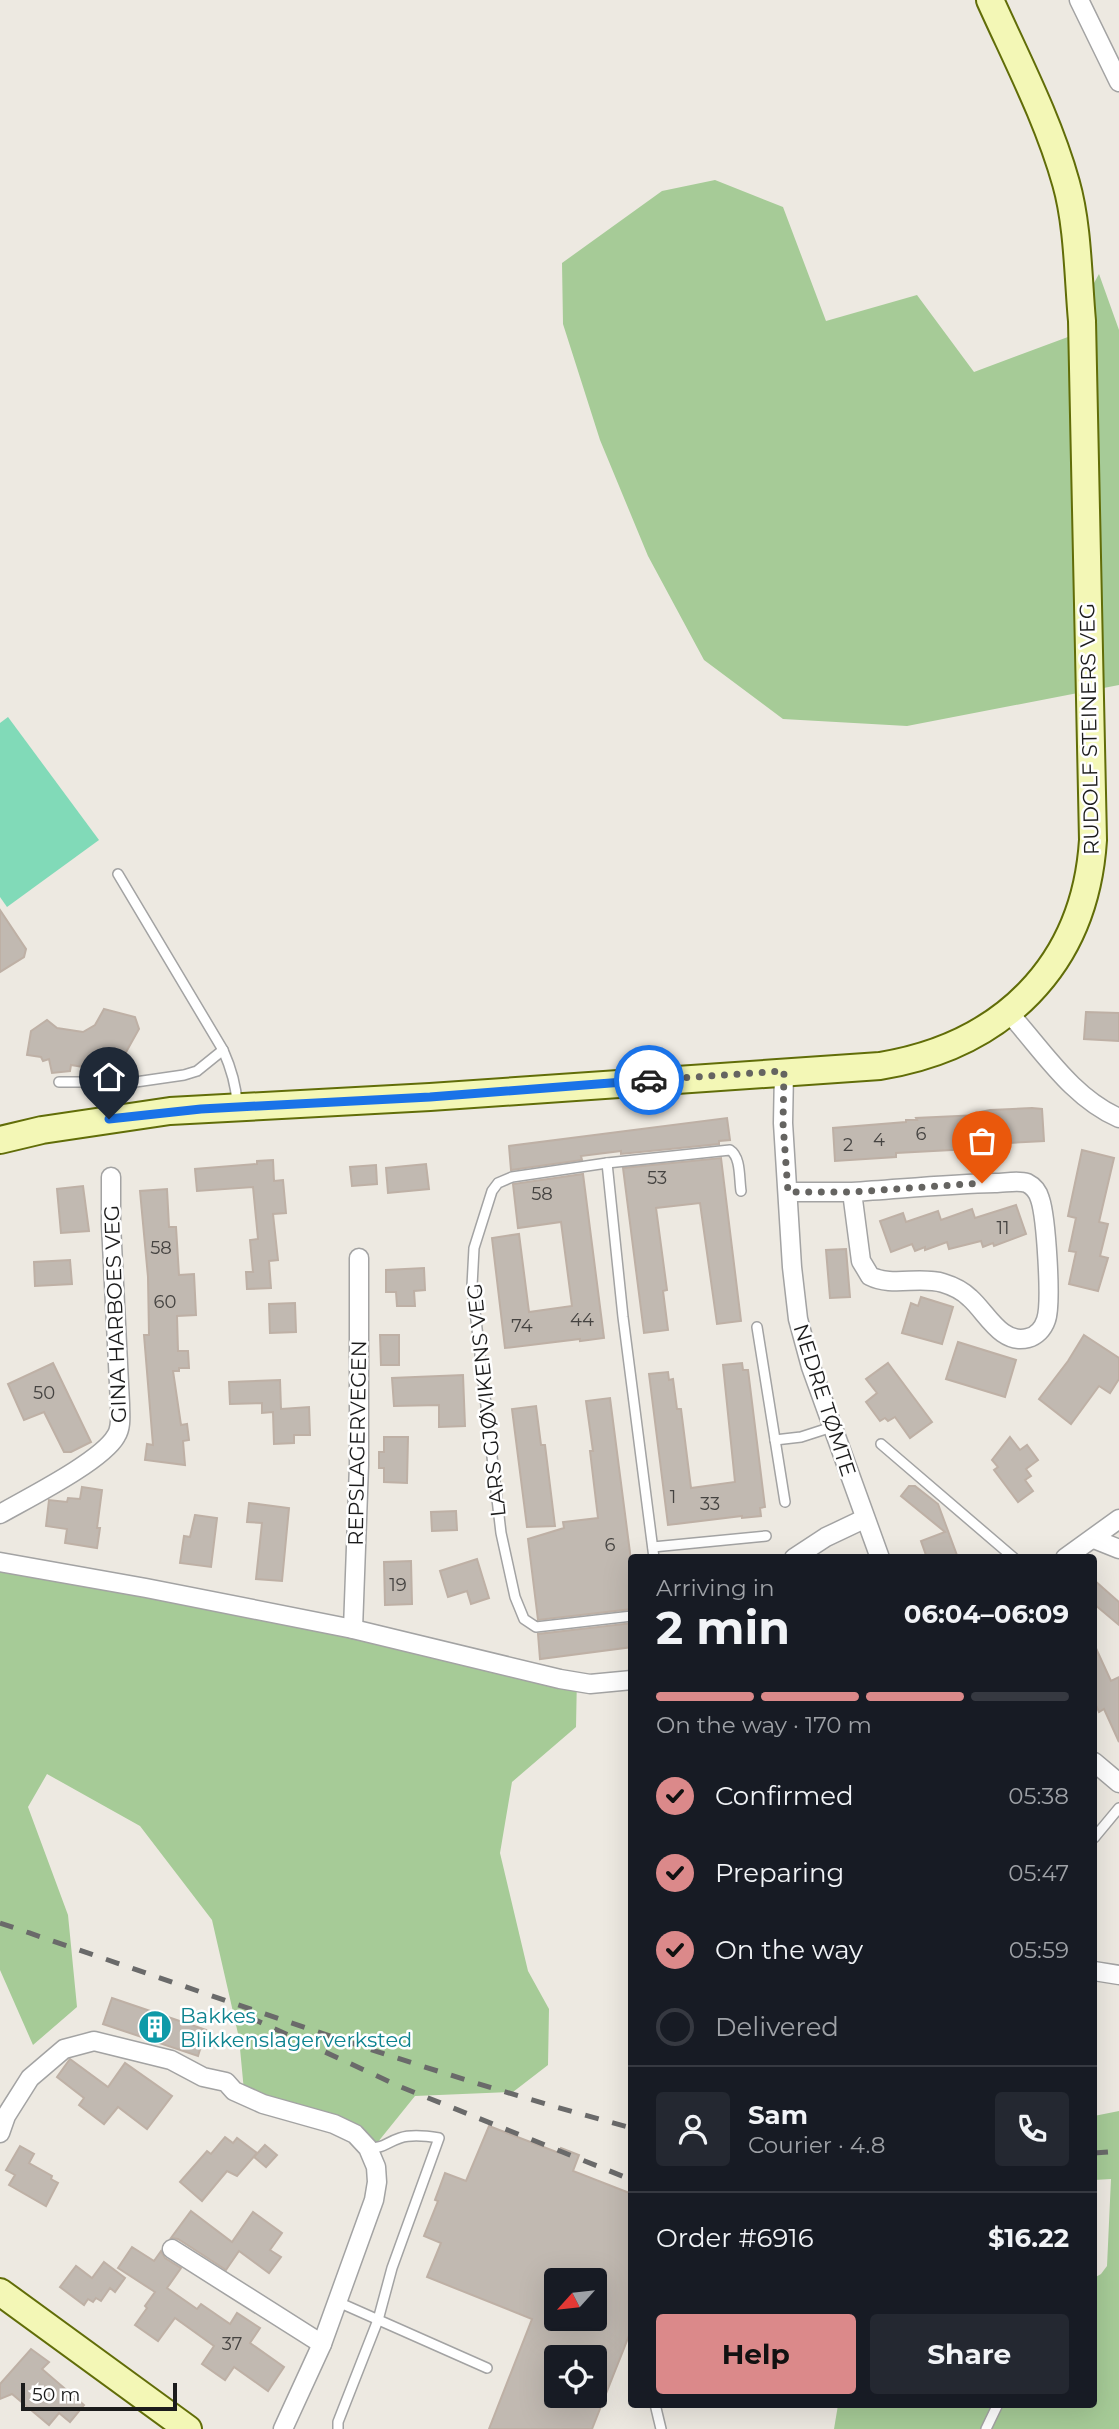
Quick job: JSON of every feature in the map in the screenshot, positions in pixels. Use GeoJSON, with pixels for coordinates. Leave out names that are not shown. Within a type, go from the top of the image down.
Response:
{"type":"FeatureCollection","features":[{"type":"Feature","properties":{"kind":"street","name":"RUDOLF STEINERS VEG"},"geometry":{"type":"LineString","coordinates":[[0,1140],[109,1119],[238,1107],[430,1097],[880,1066],[920,1058],[956,1045],[976,1034],[1008,1012],[1049,969],[1076,922],[1090,875],[1093,809],[1082,321],[1067,185],[1050,134],[990,0]]}},
{"type":"Feature","properties":{"kind":"street"},"geometry":{"type":"LineString","coordinates":[[1079,0],[1119,82]]}},
{"type":"Feature","properties":{"kind":"street"},"geometry":{"type":"LineString","coordinates":[[1008,1012],[1070,1084],[1093,1103],[1119,1118]]}},
{"type":"Feature","properties":{"kind":"street","name":"NEDRE TØMTE"},"geometry":{"type":"LineString","coordinates":[[784,1071],[783,1123],[802,1341],[878,1554]]}},
{"type":"Feature","properties":{"kind":"street","name":"GINA HARBOES VEG"},"geometry":{"type":"LineString","coordinates":[[0,1514],[94,1458],[109,1446],[118,1433],[120,1404],[111,1177]]}},
{"type":"Feature","properties":{"kind":"street"},"geometry":{"type":"LineString","coordinates":[[788,1192],[852,1192],[982,1183],[1029,1184],[1037,1192],[1041,1202],[1046,1242],[1048,1308],[1043,1327],[1029,1338],[1012,1338],[997,1328],[971,1298],[952,1286],[930,1280],[886,1280],[870,1276],[861,1261],[852,1192]]}},
{"type":"Feature","properties":{"kind":"street","name":"REPSLAGERVEGEN"},"geometry":{"type":"LineString","coordinates":[[354,1629],[359,1465],[359,1258]]}},
{"type":"Feature","properties":{"kind":"street"},"geometry":{"type":"LineString","coordinates":[[800,1554],[826,1537],[864,1519]]}},
{"type":"Feature","properties":{"kind":"street"},"geometry":{"type":"LineString","coordinates":[[1072,1554],[1119,1519]]}},
{"type":"Feature","properties":{"kind":"street"},"geometry":{"type":"LineString","coordinates":[[1094,1539],[1119,1549]]}},
{"type":"Feature","properties":{"kind":"street"},"geometry":{"type":"LineString","coordinates":[[0,1562],[354,1629],[560,1679],[590,1684],[628,1680]]}},
{"type":"Feature","properties":{"kind":"street"},"geometry":{"type":"LineString","coordinates":[[1097,1765],[1119,1783]]}},
{"type":"Feature","properties":{"kind":"street"},"geometry":{"type":"LineString","coordinates":[[1097,1971],[1119,1975]]}},
{"type":"Feature","properties":{"kind":"street"},"geometry":{"type":"LineString","coordinates":[[0,2133],[6,2116],[30,2078],[64,2049],[94,2041],[171,2060],[203,2077],[226,2082],[234,2091],[263,2104],[334,2123],[355,2134],[368,2148],[376,2168],[374,2200],[322,2344],[283,2429]]}},
{"type":"Feature","properties":{"kind":"street"},"geometry":{"type":"LineString","coordinates":[[172,2249],[322,2344]]}},
{"type":"Feature","properties":{"kind":"street"},"geometry":{"type":"LineString","coordinates":[[0,2292],[188,2429]]}},
{"type":"Feature","properties":{"kind":"lane"},"geometry":{"type":"LineString","coordinates":[[118,874],[223,1050],[234,1078],[238,1107]]}},
{"type":"Feature","properties":{"kind":"lane"},"geometry":{"type":"LineString","coordinates":[[59,1082],[81,1082],[101,1087],[184,1075],[197,1071],[223,1050]]}},
{"type":"Feature","properties":{"kind":"lane","name":"LARS GJØVIKENS VEG"},"geometry":{"type":"LineString","coordinates":[[628,1616],[536,1627],[524,1619],[515,1597],[501,1533],[472,1286],[475,1241],[492,1191],[498,1183],[512,1177],[607,1163],[730,1150],[737,1159],[741,1191]]}},
{"type":"Feature","properties":{"kind":"lane"},"geometry":{"type":"LineString","coordinates":[[607,1163],[623,1317],[654,1552],[766,1535]]}},
{"type":"Feature","properties":{"kind":"lane"},"geometry":{"type":"LineString","coordinates":[[757,1327],[785,1502]]}},
{"type":"Feature","properties":{"kind":"lane"},"geometry":{"type":"LineString","coordinates":[[775,1440],[801,1437],[832,1427]]}},
{"type":"Feature","properties":{"kind":"lane"},"geometry":{"type":"LineString","coordinates":[[881,1444],[1009,1554]]}},
{"type":"Feature","properties":{"kind":"lane"},"geometry":{"type":"LineString","coordinates":[[1097,1834],[1119,1808]]}},
{"type":"Feature","properties":{"kind":"lane"},"geometry":{"type":"LineString","coordinates":[[338,2429],[338,2422],[378,2320],[392,2268],[439,2138],[420,2135],[400,2138],[382,2148],[368,2148]]}},
{"type":"Feature","properties":{"kind":"lane"},"geometry":{"type":"LineString","coordinates":[[338,2302],[487,2368]]}},
{"type":"Feature","properties":{"kind":"lane"},"geometry":{"type":"LineString","coordinates":[[656,2408],[661,2429]]}},
{"type":"Feature","properties":{"kind":"lane"},"geometry":{"type":"LineString","coordinates":[[986,2429],[996,2408]]}},
{"type":"Feature","properties":{"kind":"green space"},"geometry":{"type":"Polygon","coordinates":[[[715,180],[783,207],[826,321],[917,295],[974,372],[1076,334],[1089,292],[1099,274],[1119,330],[1119,685],[907,726],[783,719],[704,660],[648,556],[600,440],[563,324],[562,263],[662,191],[715,180]]]}},
{"type":"Feature","properties":{"kind":"green space"},"geometry":{"type":"Polygon","coordinates":[[[8,717],[99,840],[7,907],[0,897],[0,723],[8,717]]]}},
{"type":"Feature","properties":{"kind":"green space"},"geometry":{"type":"Polygon","coordinates":[[[0,1571],[79,1580],[577,1675],[576,1727],[512,1782],[500,1853],[528,1971],[549,2009],[548,2065],[513,2092],[415,2096],[365,2158],[346,2139],[244,2091],[239,2038],[212,1920],[140,1826],[47,1774],[28,1807],[68,1915],[77,2007],[33,2045],[0,1970],[0,1571]]]}},
{"type":"Feature","properties":{"kind":"green space"},"geometry":{"type":"Polygon","coordinates":[[[1119,2111],[1119,2429],[834,2429],[838,2408],[1097,2408],[1097,2276],[1107,2266],[1111,2179],[1097,2180],[1097,2115],[1119,2111]]]}},
{"type":"Feature","properties":{"kind":"building"},"geometry":{"type":"Polygon","coordinates":[[[0,910],[26,949],[24,957],[0,972],[0,910]]]}},
{"type":"Feature","properties":{"kind":"building"},"geometry":{"type":"Polygon","coordinates":[[[104,1009],[135,1017],[139,1029],[125,1054],[128,1059],[121,1072],[104,1070],[100,1063],[89,1068],[71,1065],[70,1071],[52,1073],[49,1059],[43,1061],[41,1057],[27,1055],[31,1031],[47,1020],[57,1028],[83,1032],[95,1025],[104,1009]]]}},
{"type":"Feature","properties":{"kind":"building"},"geometry":{"type":"Polygon","coordinates":[[[1086,1012],[1119,1013],[1119,1041],[1084,1039],[1086,1012]]]}},
{"type":"Feature","properties":{"kind":"building"},"geometry":{"type":"Polygon","coordinates":[[[1042,1109],[1044,1141],[970,1145],[970,1149],[896,1153],[896,1157],[835,1161],[833,1128],[906,1122],[917,1120],[916,1118],[980,1115],[980,1112],[990,1110],[1042,1109]]]}},
{"type":"Feature","properties":{"kind":"building"},"geometry":{"type":"Polygon","coordinates":[[[727,1118],[730,1140],[719,1141],[719,1144],[581,1156],[582,1160],[511,1170],[509,1146],[727,1118]]]}},
{"type":"Feature","properties":{"kind":"building"},"geometry":{"type":"Polygon","coordinates":[[[1082,1150],[1114,1158],[1099,1222],[1108,1224],[1100,1256],[1108,1258],[1098,1291],[1069,1284],[1076,1252],[1069,1251],[1076,1218],[1068,1216],[1082,1150]]]}},
{"type":"Feature","properties":{"kind":"building"},"geometry":{"type":"Polygon","coordinates":[[[721,1158],[741,1321],[717,1324],[700,1203],[656,1208],[667,1290],[663,1291],[668,1330],[644,1333],[623,1168],[721,1158]]]}},
{"type":"Feature","properties":{"kind":"building"},"geometry":{"type":"Polygon","coordinates":[[[273,1160],[274,1181],[283,1180],[286,1213],[273,1214],[278,1260],[269,1261],[271,1288],[247,1289],[246,1272],[253,1272],[250,1240],[258,1239],[253,1187],[197,1191],[195,1169],[257,1164],[257,1161],[273,1160]]]}},
{"type":"Feature","properties":{"kind":"building"},"geometry":{"type":"Polygon","coordinates":[[[426,1164],[429,1189],[388,1193],[386,1168],[426,1164]]]}},
{"type":"Feature","properties":{"kind":"building"},"geometry":{"type":"Polygon","coordinates":[[[376,1165],[377,1184],[352,1186],[350,1167],[376,1165]]]}},
{"type":"Feature","properties":{"kind":"building"},"geometry":{"type":"Polygon","coordinates":[[[583,1174],[604,1338],[505,1348],[492,1238],[519,1234],[529,1312],[572,1306],[561,1222],[518,1228],[513,1184],[583,1174]]]}},
{"type":"Feature","properties":{"kind":"building"},"geometry":{"type":"Polygon","coordinates":[[[83,1186],[89,1231],[61,1233],[57,1189],[83,1186]]]}},
{"type":"Feature","properties":{"kind":"building"},"geometry":{"type":"Polygon","coordinates":[[[167,1189],[169,1227],[176,1227],[179,1275],[194,1274],[196,1315],[177,1316],[178,1351],[188,1351],[189,1368],[173,1371],[181,1425],[187,1424],[189,1440],[183,1441],[185,1465],[145,1460],[147,1444],[153,1445],[144,1335],[149,1335],[148,1277],[140,1191],[167,1189]]]}},
{"type":"Feature","properties":{"kind":"building"},"geometry":{"type":"Polygon","coordinates":[[[1016,1205],[1026,1234],[994,1246],[993,1243],[983,1247],[981,1241],[949,1249],[947,1242],[915,1251],[912,1244],[891,1252],[880,1221],[903,1213],[906,1222],[938,1211],[941,1220],[972,1209],[975,1218],[1016,1205]]]}},
{"type":"Feature","properties":{"kind":"building"},"geometry":{"type":"Polygon","coordinates":[[[846,1249],[850,1297],[830,1298],[826,1250],[846,1249]]]}},
{"type":"Feature","properties":{"kind":"building"},"geometry":{"type":"Polygon","coordinates":[[[70,1260],[72,1284],[35,1286],[34,1262],[70,1260]]]}},
{"type":"Feature","properties":{"kind":"building"},"geometry":{"type":"Polygon","coordinates":[[[424,1268],[425,1290],[414,1291],[415,1306],[397,1306],[396,1292],[386,1292],[386,1270],[424,1268]]]}},
{"type":"Feature","properties":{"kind":"building"},"geometry":{"type":"Polygon","coordinates":[[[921,1297],[953,1307],[942,1344],[902,1333],[911,1303],[918,1306],[921,1297]]]}},
{"type":"Feature","properties":{"kind":"building"},"geometry":{"type":"Polygon","coordinates":[[[295,1303],[296,1332],[270,1333],[269,1304],[295,1303]]]}},
{"type":"Feature","properties":{"kind":"building"},"geometry":{"type":"Polygon","coordinates":[[[380,1335],[399,1335],[399,1365],[381,1365],[380,1335]]]}},
{"type":"Feature","properties":{"kind":"building"},"geometry":{"type":"Polygon","coordinates":[[[1084,1335],[1119,1358],[1119,1379],[1110,1393],[1099,1386],[1071,1424],[1039,1399],[1084,1335]]]}},
{"type":"Feature","properties":{"kind":"building"},"geometry":{"type":"Polygon","coordinates":[[[958,1342],[1016,1360],[1005,1397],[946,1379],[958,1342]]]}},
{"type":"Feature","properties":{"kind":"building"},"geometry":{"type":"Polygon","coordinates":[[[53,1363],[91,1442],[71,1452],[64,1452],[44,1412],[24,1420],[8,1384],[53,1363]]]}},
{"type":"Feature","properties":{"kind":"building"},"geometry":{"type":"Polygon","coordinates":[[[742,1363],[743,1370],[748,1370],[765,1507],[760,1508],[761,1516],[668,1525],[649,1374],[668,1372],[669,1380],[673,1379],[677,1409],[681,1409],[691,1488],[735,1482],[723,1365],[742,1363]]]}},
{"type":"Feature","properties":{"kind":"building"},"geometry":{"type":"Polygon","coordinates":[[[888,1363],[932,1422],[910,1438],[895,1417],[880,1421],[866,1402],[877,1393],[866,1379],[888,1363]]]}},
{"type":"Feature","properties":{"kind":"building"},"geometry":{"type":"Polygon","coordinates":[[[463,1375],[465,1426],[439,1427],[439,1405],[394,1406],[392,1378],[463,1375]]]}},
{"type":"Feature","properties":{"kind":"building"},"geometry":{"type":"Polygon","coordinates":[[[280,1380],[281,1409],[309,1407],[310,1435],[294,1435],[294,1443],[274,1444],[273,1412],[262,1413],[262,1403],[230,1404],[229,1382],[280,1380]]]}},
{"type":"Feature","properties":{"kind":"building"},"geometry":{"type":"Polygon","coordinates":[[[610,1398],[630,1554],[628,1554],[628,1609],[538,1620],[528,1539],[564,1528],[563,1522],[598,1518],[586,1401],[610,1398]]]}},
{"type":"Feature","properties":{"kind":"building"},"geometry":{"type":"Polygon","coordinates":[[[536,1406],[541,1445],[545,1445],[555,1526],[527,1527],[512,1409],[536,1406]]]}},
{"type":"Feature","properties":{"kind":"building"},"geometry":{"type":"Polygon","coordinates":[[[384,1437],[408,1437],[407,1483],[384,1482],[384,1468],[379,1468],[379,1452],[384,1452],[384,1437]]]}},
{"type":"Feature","properties":{"kind":"building"},"geometry":{"type":"Polygon","coordinates":[[[1010,1437],[1020,1450],[1027,1445],[1038,1460],[1026,1469],[1031,1476],[1025,1480],[1033,1491],[1018,1502],[994,1470],[998,1467],[992,1460],[1010,1437]]]}},
{"type":"Feature","properties":{"kind":"building"},"geometry":{"type":"Polygon","coordinates":[[[909,1486],[915,1486],[938,1504],[957,1554],[926,1554],[921,1541],[945,1532],[901,1496],[909,1486]]]}},
{"type":"Feature","properties":{"kind":"building"},"geometry":{"type":"Polygon","coordinates":[[[82,1487],[102,1490],[97,1548],[65,1543],[67,1529],[46,1526],[49,1500],[67,1502],[68,1498],[80,1499],[82,1487]]]}},
{"type":"Feature","properties":{"kind":"building"},"geometry":{"type":"Polygon","coordinates":[[[249,1503],[289,1508],[282,1581],[256,1579],[262,1523],[247,1522],[249,1503]]]}},
{"type":"Feature","properties":{"kind":"building"},"geometry":{"type":"Polygon","coordinates":[[[456,1511],[457,1530],[432,1531],[431,1512],[456,1511]]]}},
{"type":"Feature","properties":{"kind":"building"},"geometry":{"type":"Polygon","coordinates":[[[195,1515],[217,1518],[211,1567],[180,1563],[184,1536],[190,1537],[195,1515]]]}},
{"type":"Feature","properties":{"kind":"building"},"geometry":{"type":"Polygon","coordinates":[[[477,1559],[489,1598],[471,1604],[467,1591],[448,1597],[440,1571],[477,1559]]]}},
{"type":"Feature","properties":{"kind":"building"},"geometry":{"type":"Polygon","coordinates":[[[411,1561],[412,1604],[385,1605],[384,1562],[411,1561]]]}},
{"type":"Feature","properties":{"kind":"building"},"geometry":{"type":"Polygon","coordinates":[[[1097,1583],[1119,1602],[1119,1625],[1097,1607],[1097,1583]]]}},
{"type":"Feature","properties":{"kind":"building"},"geometry":{"type":"Polygon","coordinates":[[[628,1623],[628,1648],[540,1659],[538,1634],[628,1623]]]}},
{"type":"Feature","properties":{"kind":"building"},"geometry":{"type":"Polygon","coordinates":[[[1097,1651],[1111,1681],[1119,1677],[1119,1742],[1104,1709],[1099,1712],[1097,1651]]]}},
{"type":"Feature","properties":{"kind":"building","name":"Bakkes Blikkenslagerverksted"},"geometry":{"type":"Polygon","coordinates":[[[112,1998],[206,2030],[198,2056],[103,2024],[112,1998]]]}},
{"type":"Feature","properties":{"kind":"building"},"geometry":{"type":"Polygon","coordinates":[[[70,2059],[108,2087],[125,2063],[172,2096],[147,2129],[118,2107],[104,2124],[79,2105],[84,2098],[57,2077],[70,2059]]]}},
{"type":"Feature","properties":{"kind":"building"},"geometry":{"type":"Polygon","coordinates":[[[489,2126],[559,2153],[561,2148],[579,2155],[573,2171],[628,2192],[628,2338],[607,2391],[607,2345],[544,2345],[544,2408],[600,2408],[592,2429],[489,2429],[532,2319],[427,2277],[441,2243],[424,2236],[438,2201],[435,2200],[445,2173],[466,2181],[489,2126]]]}},
{"type":"Feature","properties":{"kind":"building"},"geometry":{"type":"Polygon","coordinates":[[[225,2137],[233,2143],[237,2138],[257,2153],[237,2176],[227,2171],[202,2201],[180,2182],[207,2151],[211,2154],[225,2137]]]}},
{"type":"Feature","properties":{"kind":"building"},"geometry":{"type":"Polygon","coordinates":[[[265,2145],[277,2155],[266,2167],[254,2157],[265,2145]]]}},
{"type":"Feature","properties":{"kind":"building"},"geometry":{"type":"Polygon","coordinates":[[[20,2146],[34,2154],[29,2163],[52,2176],[51,2179],[58,2183],[46,2206],[9,2185],[15,2175],[6,2170],[20,2146]]]}},
{"type":"Feature","properties":{"kind":"building"},"geometry":{"type":"Polygon","coordinates":[[[191,2211],[232,2242],[253,2212],[282,2233],[270,2250],[281,2257],[269,2273],[239,2251],[226,2270],[178,2239],[171,2238],[191,2211]]]}},
{"type":"Feature","properties":{"kind":"building"},"geometry":{"type":"Polygon","coordinates":[[[132,2247],[154,2261],[161,2251],[165,2258],[181,2268],[167,2288],[197,2309],[201,2304],[230,2324],[237,2313],[260,2328],[250,2343],[284,2367],[268,2391],[234,2367],[225,2380],[202,2364],[214,2346],[175,2318],[158,2341],[135,2325],[155,2292],[118,2268],[132,2247]]]}},
{"type":"Feature","properties":{"kind":"building"},"geometry":{"type":"Polygon","coordinates":[[[104,2262],[125,2278],[115,2292],[110,2288],[101,2301],[96,2298],[93,2302],[88,2299],[84,2305],[60,2287],[76,2266],[92,2278],[104,2262]]]}},
{"type":"Feature","properties":{"kind":"building"},"geometry":{"type":"Polygon","coordinates":[[[31,2349],[49,2362],[42,2369],[84,2405],[70,2422],[59,2413],[49,2425],[12,2394],[0,2399],[0,2384],[31,2349]]]}},
{"type":"Feature","properties":{"kind":"railway"},"geometry":{"type":"LineString","coordinates":[[0,1923],[393,2057],[628,2127]]}},
{"type":"Feature","properties":{"kind":"railway"},"geometry":{"type":"LineString","coordinates":[[249,2017],[401,2087],[628,2178]]}},
{"type":"Feature","properties":{"kind":"railway"},"geometry":{"type":"LineString","coordinates":[[1097,2153],[1119,2151]]}},
{"type":"Feature","properties":{"kind":"way so far"},"geometry":{"type":"LineString","coordinates":[[649,1080],[784,1071],[783,1123],[788,1192],[852,1192],[982,1183]]}},
{"type":"Feature","properties":{"kind":"place","name":"Bakkes Blikkenslagerverksted"},"geometry":{"type":"Point","coordinates":[155,2027]}},
{"type":"Feature","properties":{"kind":"route"},"geometry":{"type":"LineString","coordinates":[[109,1119],[170,1111],[430,1097],[649,1080]]}}]}
